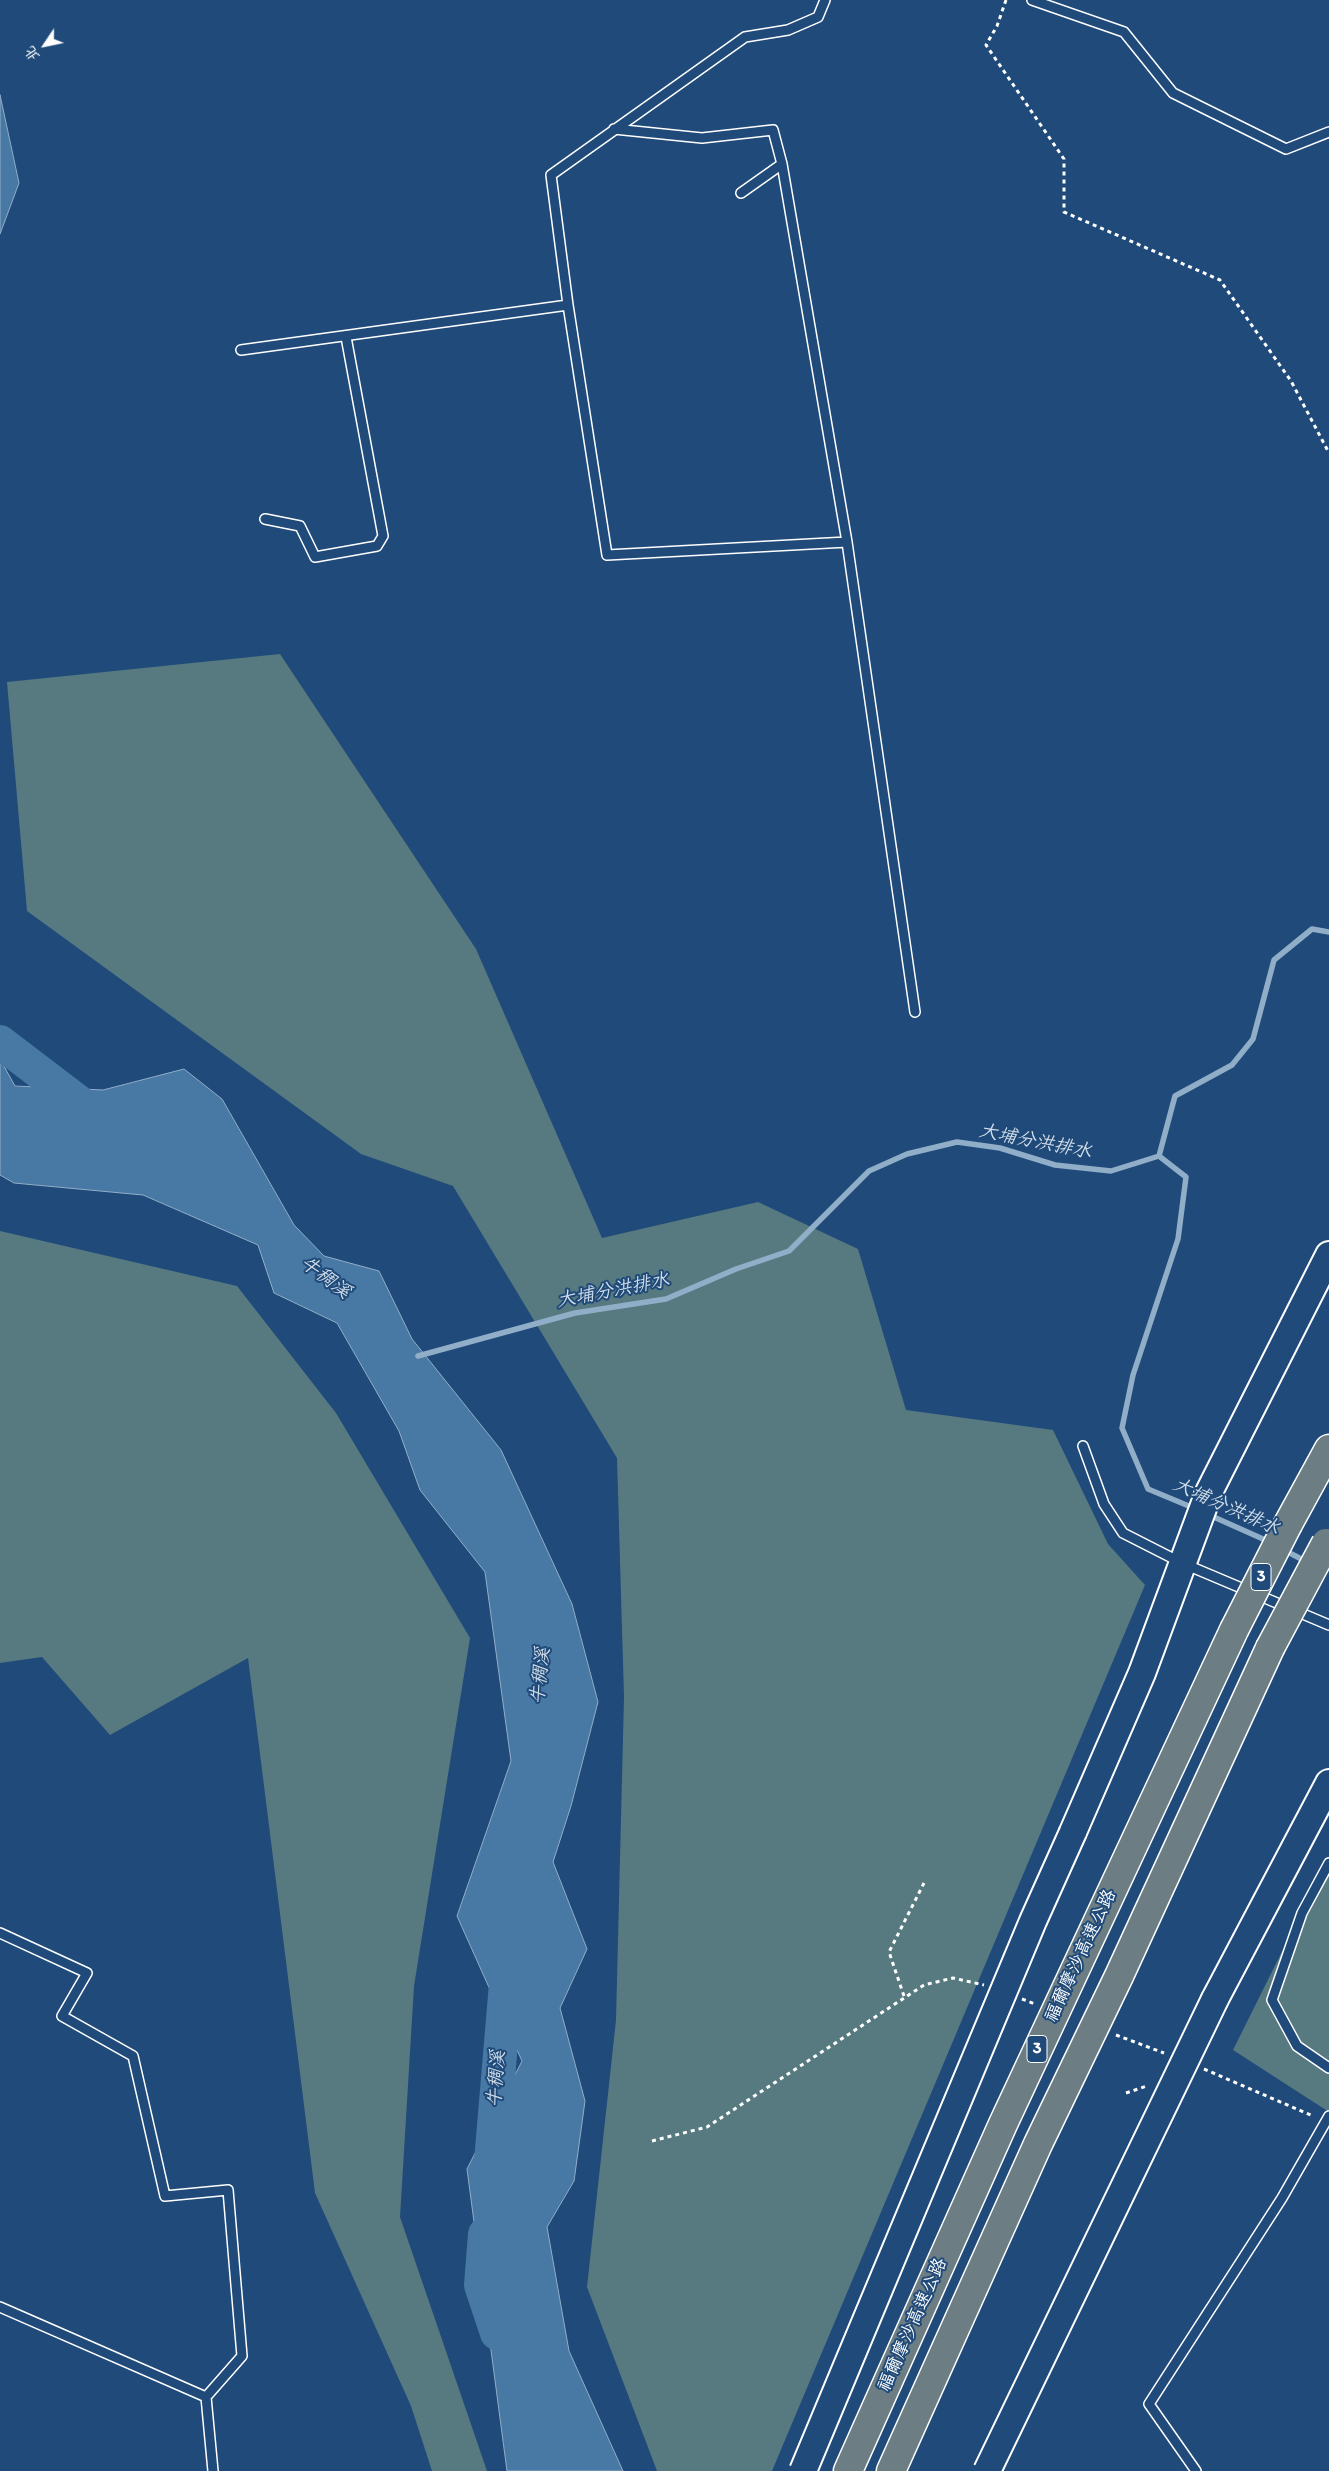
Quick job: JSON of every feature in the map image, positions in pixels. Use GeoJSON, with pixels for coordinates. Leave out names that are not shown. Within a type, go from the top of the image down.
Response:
{"type":"FeatureCollection","features":[{"type":"Feature","properties":{"kind":"highway","name":"福爾摩沙高速公路"},"geometry":{"type":"LineString","coordinates":[[848,2471],[1003,2124],[1234,1630],[1329,1449]]}},
{"type":"Feature","properties":{"kind":"highway","name":"3"},"geometry":{"type":"LineString","coordinates":[[891,2471],[1038,2144],[1119,1976],[1270,1648],[1327,1540]]}},
{"type":"Feature","properties":{"kind":"street"},"geometry":{"type":"LineString","coordinates":[[803,2471],[1032,1921],[1142,1673],[1209,1492],[1329,1255]]}},
{"type":"Feature","properties":{"kind":"street"},"geometry":{"type":"LineString","coordinates":[[987,2471],[1215,2000],[1329,1783]]}},
{"type":"Feature","properties":{"kind":"lane"},"geometry":{"type":"LineString","coordinates":[[825,0],[818,17],[788,30],[745,37],[551,175],[568,305],[607,555],[847,542]]}},
{"type":"Feature","properties":{"kind":"lane"},"geometry":{"type":"LineString","coordinates":[[1032,0],[1124,32],[1173,93],[1286,149],[1329,132]]}},
{"type":"Feature","properties":{"kind":"lane"},"geometry":{"type":"LineString","coordinates":[[614,129],[702,138],[774,130],[782,164],[847,542],[915,1012]]}},
{"type":"Feature","properties":{"kind":"lane"},"geometry":{"type":"LineString","coordinates":[[741,193],[782,164]]}},
{"type":"Feature","properties":{"kind":"lane"},"geometry":{"type":"LineString","coordinates":[[241,350],[568,305]]}},
{"type":"Feature","properties":{"kind":"lane"},"geometry":{"type":"LineString","coordinates":[[265,519],[300,526],[315,557],[377,546],[383,536],[346,337]]}},
{"type":"Feature","properties":{"kind":"lane"},"geometry":{"type":"LineString","coordinates":[[1083,1446],[1104,1504],[1123,1533],[1182,1563],[1329,1625]]}},
{"type":"Feature","properties":{"kind":"lane"},"geometry":{"type":"LineString","coordinates":[[1329,1863],[1302,1913],[1272,2000],[1296,2046],[1329,2068]]}},
{"type":"Feature","properties":{"kind":"lane"},"geometry":{"type":"LineString","coordinates":[[0,1933],[87,1973],[62,2016],[132,2056],[165,2196],[228,2190],[242,2356],[206,2397],[213,2471]]}},
{"type":"Feature","properties":{"kind":"lane"},"geometry":{"type":"LineString","coordinates":[[1196,2471],[1149,2404],[1282,2198],[1329,2116]]}},
{"type":"Feature","properties":{"kind":"lane"},"geometry":{"type":"LineString","coordinates":[[0,2306],[206,2397]]}},
{"type":"Feature","properties":{"kind":"path"},"geometry":{"type":"LineString","coordinates":[[1006,0],[997,26],[986,45],[1064,159],[1064,212],[1220,280],[1292,381],[1329,453]]}},
{"type":"Feature","properties":{"kind":"path"},"geometry":{"type":"LineString","coordinates":[[904,1996],[889,1952],[924,1883]]}},
{"type":"Feature","properties":{"kind":"green space"},"geometry":{"type":"Polygon","coordinates":[[[280,654],[476,949],[602,1238],[758,1202],[858,1249],[906,1410],[1053,1430],[1108,1544],[1145,1585],[772,2471],[657,2471],[587,2287],[616,2020],[624,1697],[617,1458],[453,1186],[361,1154],[27,911],[7,682],[280,654]]]}},
{"type":"Feature","properties":{"kind":"green space"},"geometry":{"type":"Polygon","coordinates":[[[0,1231],[237,1286],[336,1413],[470,1638],[414,1986],[400,2217],[487,2471],[432,2471],[411,2406],[315,2193],[248,1658],[110,1735],[42,1657],[0,1663],[0,1231]]]}},
{"type":"Feature","properties":{"kind":"green space"},"geometry":{"type":"Polygon","coordinates":[[[1329,1857],[1329,2112],[1233,2050],[1329,1857]]]}},
{"type":"Feature","properties":{"kind":"water"},"geometry":{"type":"Polygon","coordinates":[[[0,95],[19,183],[0,234],[0,95]]]}},
{"type":"Feature","properties":{"kind":"water"},"geometry":{"type":"Polygon","coordinates":[[[0,1059],[15,1086],[103,1090],[184,1069],[222,1099],[294,1225],[324,1256],[379,1271],[412,1339],[501,1450],[572,1604],[598,1702],[571,1806],[553,1862],[587,1949],[560,2008],[585,2101],[574,2181],[547,2227],[569,2351],[623,2471],[507,2471],[467,2169],[522,2061],[457,1916],[511,1761],[485,1572],[420,1490],[399,1431],[337,1323],[274,1293],[258,1245],[143,1195],[14,1183],[0,1175],[0,1059]]]}},
{"type":"Feature","properties":{"kind":"waterway"},"geometry":{"type":"LineString","coordinates":[[1159,1156],[1175,1096],[1232,1065],[1253,1039],[1274,960],[1312,929],[1329,932]]}},
{"type":"Feature","properties":{"kind":"waterway","name":"牛稠溪"},"geometry":{"type":"LineString","coordinates":[[0,1042],[97,1116]]}},
{"type":"Feature","properties":{"kind":"waterway","name":"大埔分洪排水"},"geometry":{"type":"LineString","coordinates":[[418,1356],[575,1313],[666,1299],[736,1269],[789,1251],[869,1171],[907,1154],[957,1142],[1000,1148],[1055,1165],[1111,1171],[1159,1156],[1186,1177],[1178,1239],[1133,1375],[1122,1428],[1148,1489],[1196,1509]]}},
{"type":"Feature","properties":{"kind":"waterway","name":"大埔分洪排水"},"geometry":{"type":"LineString","coordinates":[[1207,1514],[1272,1543]]}},
{"type":"Feature","properties":{"kind":"waterway","name":"大埔分洪排水"},"geometry":{"type":"LineString","coordinates":[[1284,1550],[1307,1562]]}},
{"type":"Feature","properties":{"kind":"waterway","name":"牛稠溪"},"geometry":{"type":"LineString","coordinates":[[491,2161],[507,1972]]}},
{"type":"Feature","properties":{"kind":"waterway","name":"牛稠溪"},"geometry":{"type":"LineString","coordinates":[[485,2234],[481,2285],[497,2333]]}}]}
